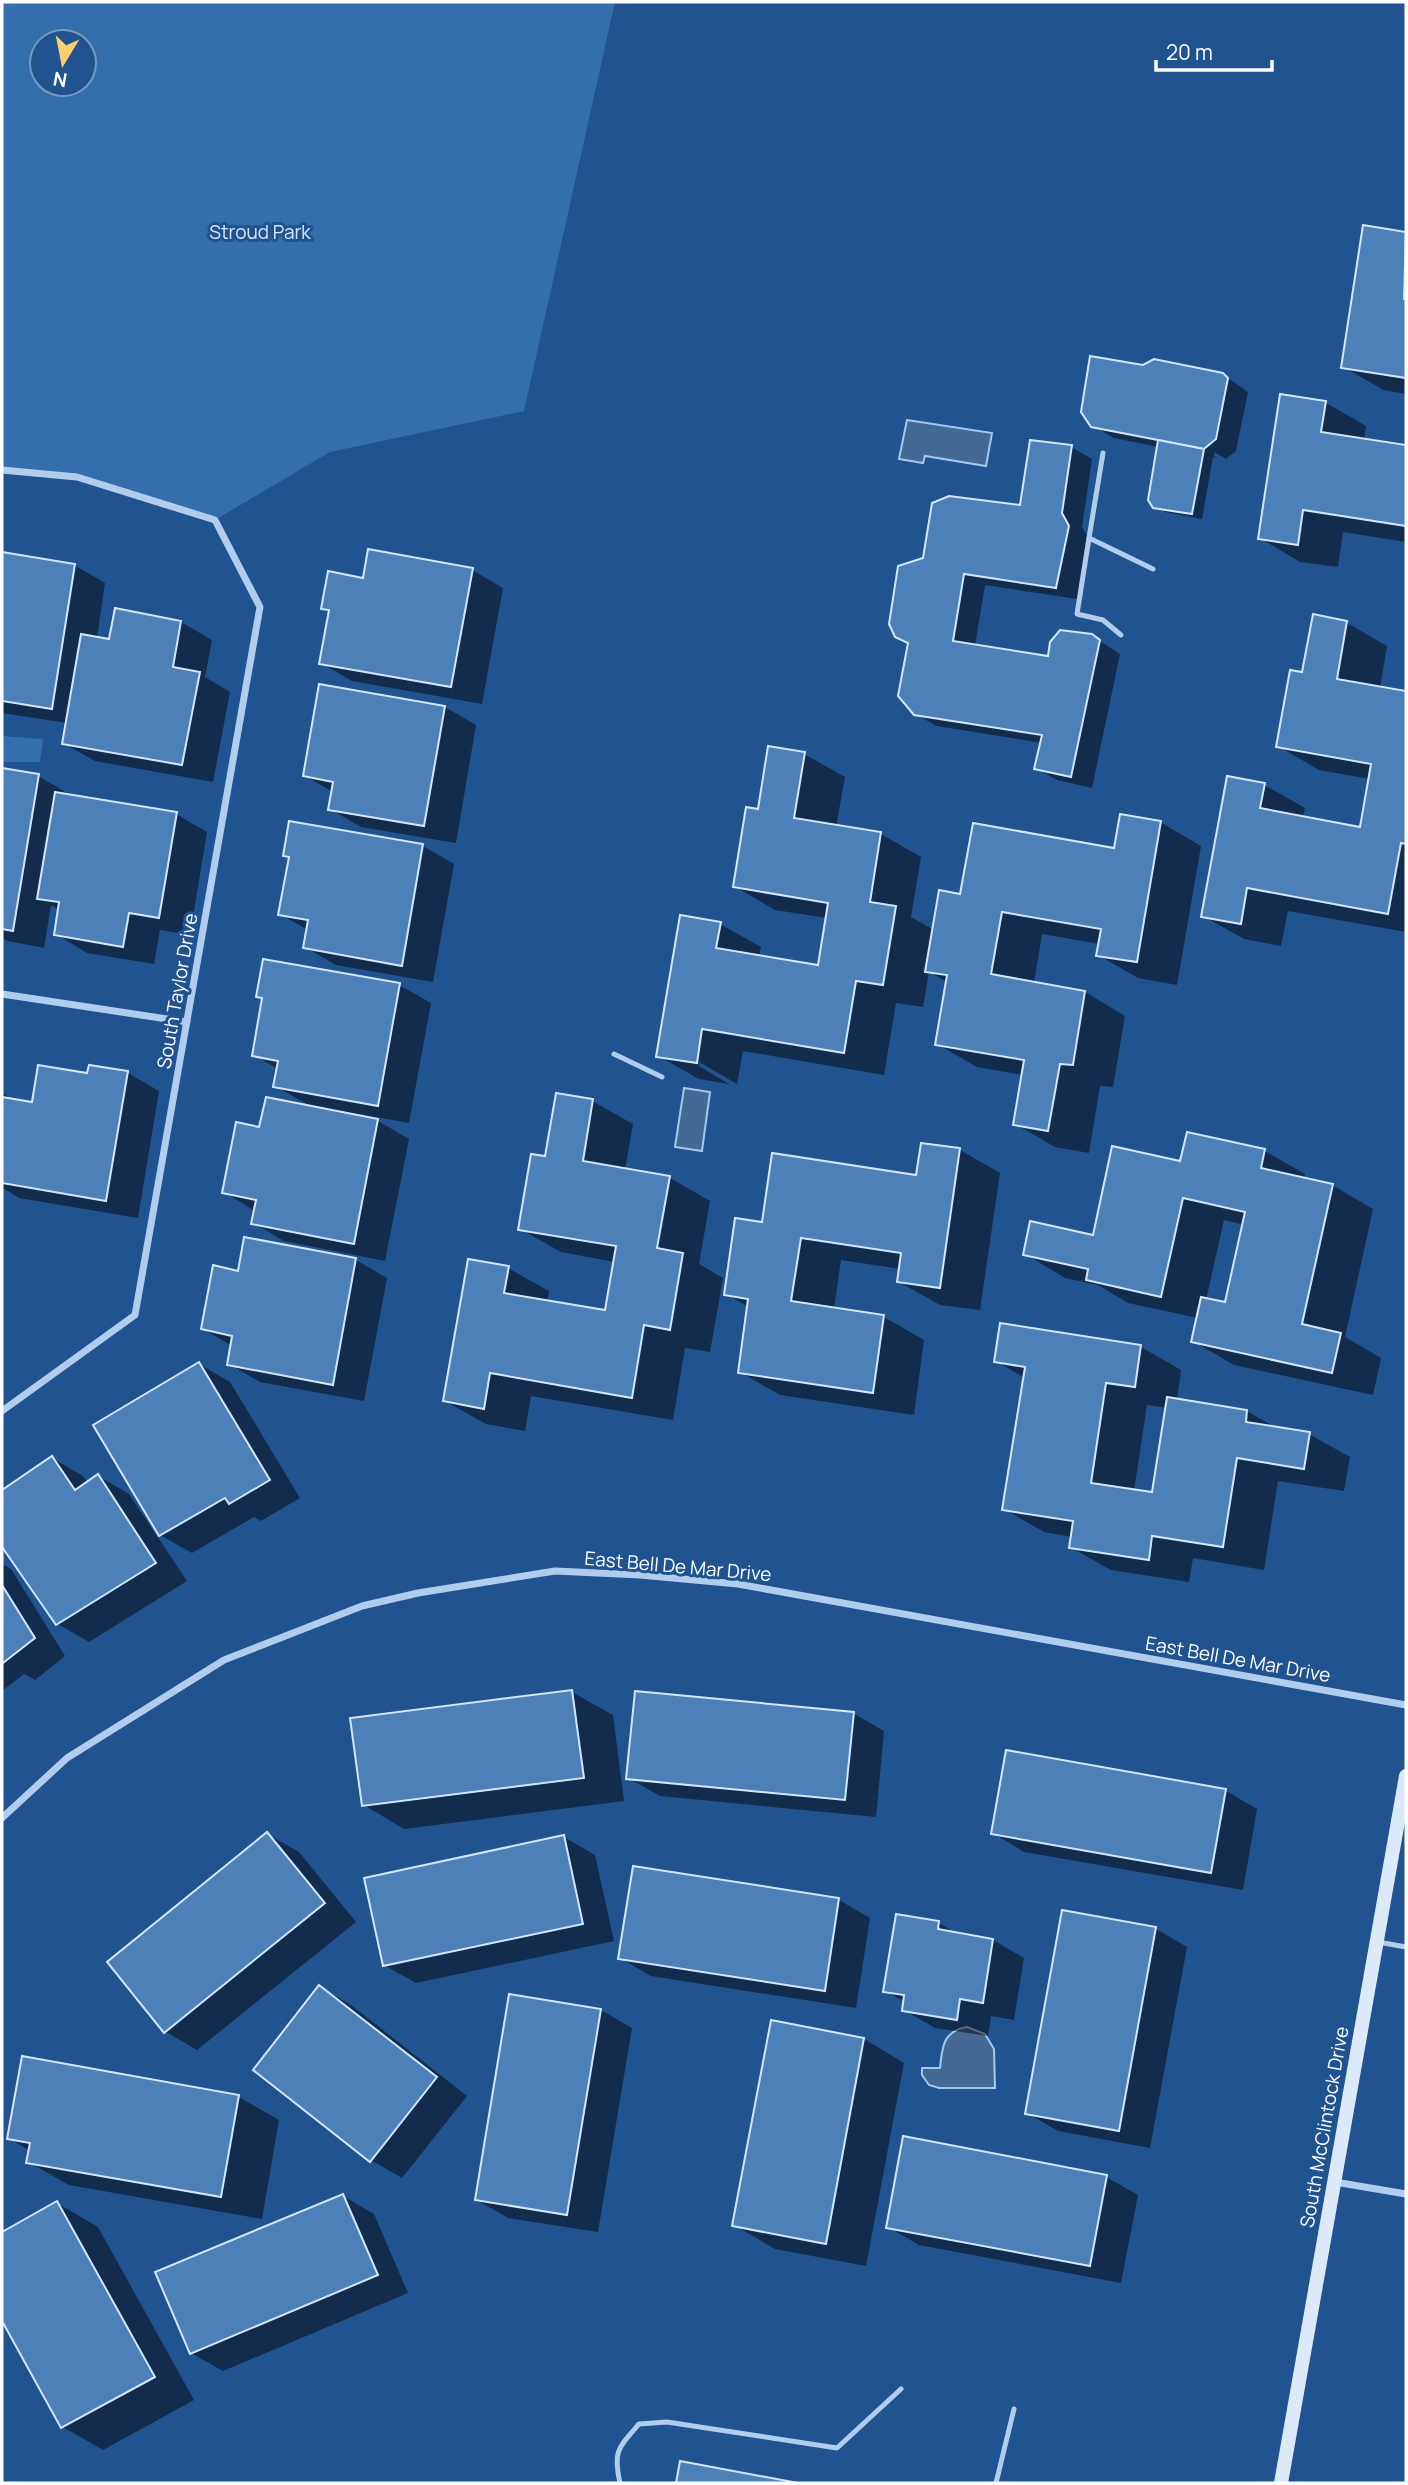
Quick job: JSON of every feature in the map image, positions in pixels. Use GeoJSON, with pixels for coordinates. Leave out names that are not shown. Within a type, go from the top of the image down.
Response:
{"type":"FeatureCollection","features":[{"type":"Feature","properties":{"kind":"main road","name":"South McClintock Drive"},"geometry":{"type":"LineString","coordinates":[[1281,2483],[1406,1776]]}},
{"type":"Feature","properties":{"kind":"street","name":"South Taylor Drive"},"geometry":{"type":"LineString","coordinates":[[2,470],[78,477],[215,520],[260,607],[135,1315],[2,1411]]}},
{"type":"Feature","properties":{"kind":"street"},"geometry":{"type":"LineString","coordinates":[[2,994],[187,1022]]}},
{"type":"Feature","properties":{"kind":"street","name":"East Bell De Mar Drive"},"geometry":{"type":"LineString","coordinates":[[2,1818],[67,1758],[224,1660],[362,1606],[418,1593],[555,1571],[738,1584],[1406,1705]]}},
{"type":"Feature","properties":{"kind":"street"},"geometry":{"type":"LineString","coordinates":[[1334,2182],[1406,2194]]}},
{"type":"Feature","properties":{"kind":"lane"},"geometry":{"type":"LineString","coordinates":[[1103,453],[1077,614],[1103,620],[1121,635]]}},
{"type":"Feature","properties":{"kind":"lane"},"geometry":{"type":"LineString","coordinates":[[1089,538],[1153,569]]}},
{"type":"Feature","properties":{"kind":"lane"},"geometry":{"type":"LineString","coordinates":[[614,1054],[662,1077]]}},
{"type":"Feature","properties":{"kind":"lane"},"geometry":{"type":"LineString","coordinates":[[1377,1942],[1406,1947]]}},
{"type":"Feature","properties":{"kind":"lane"},"geometry":{"type":"LineString","coordinates":[[620,2483],[615,2460],[622,2444],[639,2424],[667,2422],[836,2448],[901,2389]]}},
{"type":"Feature","properties":{"kind":"lane"},"geometry":{"type":"LineString","coordinates":[[996,2483],[1014,2409]]}},
{"type":"Feature","properties":{"kind":"green space","name":"Stroud Park"},"geometry":{"type":"Polygon","coordinates":[[[2,2],[615,2],[524,411],[330,452],[215,520],[77,477],[2,470],[2,2]]]}},
{"type":"Feature","properties":{"kind":"green space"},"geometry":{"type":"Polygon","coordinates":[[[2,736],[43,739],[40,762],[2,762],[2,736]]]}},
{"type":"Feature","properties":{"kind":"shaded area"},"geometry":{"type":"Polygon","coordinates":[[[907,420],[992,433],[986,466],[925,456],[923,463],[899,459],[907,420]]]}},
{"type":"Feature","properties":{"kind":"shaded area"},"geometry":{"type":"Polygon","coordinates":[[[684,1088],[710,1092],[702,1151],[675,1147],[684,1088]]]}},
{"type":"Feature","properties":{"kind":"shaded area"},"geometry":{"type":"Polygon","coordinates":[[[967,2027],[985,2034],[994,2049],[995,2088],[939,2088],[929,2085],[922,2075],[922,2068],[940,2068],[943,2047],[948,2036],[967,2027]]]}},
{"type":"Feature","properties":{"kind":"building"},"geometry":{"type":"Polygon","coordinates":[[[1363,225],[1406,232],[1406,378],[1341,368],[1363,225]]]}},
{"type":"Feature","properties":{"kind":"building"},"geometry":{"type":"Polygon","coordinates":[[[1090,356],[1143,365],[1154,359],[1223,373],[1228,378],[1216,439],[1204,449],[1091,427],[1081,412],[1090,356]]]}},
{"type":"Feature","properties":{"kind":"building"},"geometry":{"type":"Polygon","coordinates":[[[1280,394],[1326,401],[1321,432],[1406,445],[1406,526],[1303,510],[1298,545],[1258,539],[1280,394]]]}},
{"type":"Feature","properties":{"kind":"building"},"geometry":{"type":"Polygon","coordinates":[[[1030,440],[1072,445],[1062,513],[1069,526],[1056,588],[964,574],[953,641],[1048,656],[1050,642],[1060,630],[1092,634],[1100,640],[1071,777],[1034,769],[1042,735],[914,715],[898,696],[908,643],[895,637],[889,624],[898,566],[923,558],[932,503],[949,496],[1020,505],[1030,440]]]}},
{"type":"Feature","properties":{"kind":"building"},"geometry":{"type":"Polygon","coordinates":[[[1158,440],[1204,449],[1192,514],[1153,508],[1148,500],[1158,440]]]}},
{"type":"Feature","properties":{"kind":"building"},"geometry":{"type":"Polygon","coordinates":[[[368,549],[473,568],[451,687],[319,664],[329,610],[321,609],[328,571],[363,578],[368,549]]]}},
{"type":"Feature","properties":{"kind":"building"},"geometry":{"type":"Polygon","coordinates":[[[2,552],[75,564],[52,709],[2,701],[2,552]]]}},
{"type":"Feature","properties":{"kind":"building"},"geometry":{"type":"Polygon","coordinates":[[[115,608],[181,621],[173,667],[200,672],[182,765],[62,744],[81,634],[109,639],[115,608]]]}},
{"type":"Feature","properties":{"kind":"building"},"geometry":{"type":"Polygon","coordinates":[[[1313,614],[1347,621],[1337,679],[1406,691],[1406,844],[1401,843],[1388,914],[1247,888],[1241,924],[1201,917],[1227,776],[1265,783],[1260,808],[1360,827],[1371,764],[1276,747],[1290,670],[1302,672],[1313,614]]]}},
{"type":"Feature","properties":{"kind":"building"},"geometry":{"type":"Polygon","coordinates":[[[319,684],[445,706],[424,826],[328,810],[333,782],[303,776],[319,684]]]}},
{"type":"Feature","properties":{"kind":"building"},"geometry":{"type":"Polygon","coordinates":[[[768,746],[805,752],[794,818],[881,832],[870,902],[896,906],[883,985],[856,981],[844,1053],[702,1029],[697,1063],[656,1057],[680,915],[721,922],[716,948],[818,965],[828,903],[733,887],[746,807],[758,809],[768,746]]]}},
{"type":"Feature","properties":{"kind":"building"},"geometry":{"type":"Polygon","coordinates":[[[2,768],[39,774],[13,931],[2,929],[2,768]]]}},
{"type":"Feature","properties":{"kind":"building"},"geometry":{"type":"Polygon","coordinates":[[[55,792],[177,812],[159,918],[129,913],[123,947],[54,935],[59,902],[37,899],[55,792]]]}},
{"type":"Feature","properties":{"kind":"building"},"geometry":{"type":"Polygon","coordinates":[[[1120,814],[1161,821],[1137,962],[1096,956],[1101,929],[1002,912],[991,974],[1085,991],[1073,1065],[1060,1064],[1048,1131],[1013,1125],[1024,1060],[935,1045],[947,975],[925,972],[939,890],[960,894],[973,823],[1114,848],[1120,814]]]}},
{"type":"Feature","properties":{"kind":"building"},"geometry":{"type":"Polygon","coordinates":[[[289,821],[423,844],[402,966],[303,948],[308,920],[278,915],[289,857],[283,856],[289,821]]]}},
{"type":"Feature","properties":{"kind":"building"},"geometry":{"type":"Polygon","coordinates":[[[263,959],[400,983],[378,1106],[273,1087],[278,1061],[252,1056],[262,998],[256,997],[263,959]]]}},
{"type":"Feature","properties":{"kind":"building"},"geometry":{"type":"Polygon","coordinates":[[[38,1065],[87,1073],[89,1065],[128,1071],[106,1201],[2,1183],[2,1097],[32,1102],[38,1065]]]}},
{"type":"Feature","properties":{"kind":"building"},"geometry":{"type":"Polygon","coordinates":[[[556,1093],[593,1099],[583,1161],[670,1176],[657,1248],[683,1253],[670,1330],[644,1325],[632,1398],[490,1373],[484,1409],[443,1401],[468,1259],[509,1266],[504,1293],[605,1310],[616,1246],[518,1230],[531,1154],[545,1156],[556,1093]]]}},
{"type":"Feature","properties":{"kind":"building"},"geometry":{"type":"Polygon","coordinates":[[[266,1097],[378,1119],[354,1244],[251,1224],[256,1200],[222,1193],[236,1122],[259,1127],[266,1097]]]}},
{"type":"Feature","properties":{"kind":"building"},"geometry":{"type":"Polygon","coordinates":[[[1187,1132],[1265,1149],[1261,1168],[1333,1184],[1302,1324],[1341,1333],[1332,1373],[1191,1342],[1201,1297],[1225,1302],[1245,1212],[1183,1198],[1161,1297],[1086,1280],[1088,1269],[1023,1255],[1030,1221],[1093,1235],[1112,1146],[1180,1161],[1187,1132]]]}},
{"type":"Feature","properties":{"kind":"building"},"geometry":{"type":"Polygon","coordinates":[[[921,1143],[960,1148],[940,1288],[897,1282],[901,1253],[801,1238],[791,1301],[884,1315],[873,1393],[738,1373],[748,1299],[724,1295],[735,1218],[762,1222],[772,1153],[916,1175],[921,1143]]]}},
{"type":"Feature","properties":{"kind":"building"},"geometry":{"type":"Polygon","coordinates":[[[244,1237],[356,1258],[333,1385],[227,1365],[232,1336],[201,1329],[213,1265],[238,1271],[244,1237]]]}},
{"type":"Feature","properties":{"kind":"building"},"geometry":{"type":"Polygon","coordinates":[[[1000,1323],[1141,1345],[1135,1387],[1106,1383],[1091,1483],[1152,1492],[1167,1397],[1247,1410],[1246,1422],[1310,1432],[1304,1469],[1237,1458],[1223,1547],[1152,1536],[1149,1560],[1069,1548],[1073,1521],[1002,1510],[1025,1367],[994,1362],[1000,1323]]]}},
{"type":"Feature","properties":{"kind":"building"},"geometry":{"type":"Polygon","coordinates":[[[199,1362],[270,1480],[229,1504],[225,1498],[159,1536],[93,1425],[199,1362]]]}},
{"type":"Feature","properties":{"kind":"building"},"geometry":{"type":"Polygon","coordinates":[[[52,1456],[75,1490],[98,1474],[156,1563],[56,1625],[2,1547],[2,1490],[52,1456]]]}},
{"type":"Feature","properties":{"kind":"building"},"geometry":{"type":"Polygon","coordinates":[[[2,1585],[35,1638],[3,1663],[2,1662],[2,1585]]]}},
{"type":"Feature","properties":{"kind":"building"},"geometry":{"type":"Polygon","coordinates":[[[572,1690],[584,1778],[362,1806],[350,1718],[572,1690]]]}},
{"type":"Feature","properties":{"kind":"building"},"geometry":{"type":"Polygon","coordinates":[[[635,1691],[854,1712],[845,1800],[626,1779],[635,1691]]]}},
{"type":"Feature","properties":{"kind":"building"},"geometry":{"type":"Polygon","coordinates":[[[1006,1750],[1226,1789],[1211,1873],[991,1834],[1006,1750]]]}},
{"type":"Feature","properties":{"kind":"building"},"geometry":{"type":"Polygon","coordinates":[[[267,1832],[325,1903],[164,2033],[107,1962],[267,1832]]]}},
{"type":"Feature","properties":{"kind":"building"},"geometry":{"type":"Polygon","coordinates":[[[564,1835],[583,1924],[383,1966],[364,1878],[564,1835]]]}},
{"type":"Feature","properties":{"kind":"building"},"geometry":{"type":"Polygon","coordinates":[[[633,1866],[839,1898],[825,1991],[618,1959],[633,1866]]]}},
{"type":"Feature","properties":{"kind":"building"},"geometry":{"type":"Polygon","coordinates":[[[1062,1910],[1156,1927],[1119,2131],[1025,2114],[1062,1910]]]}},
{"type":"Feature","properties":{"kind":"building"},"geometry":{"type":"Polygon","coordinates":[[[896,1914],[939,1921],[938,1929],[993,1939],[983,2003],[960,1999],[957,2020],[902,2011],[904,1995],[883,1992],[896,1914]]]}},
{"type":"Feature","properties":{"kind":"building"},"geometry":{"type":"Polygon","coordinates":[[[319,1985],[437,2077],[370,2162],[253,2070],[319,1985]]]}},
{"type":"Feature","properties":{"kind":"building"},"geometry":{"type":"Polygon","coordinates":[[[509,1994],[601,2009],[567,2215],[475,2200],[509,1994]]]}},
{"type":"Feature","properties":{"kind":"building"},"geometry":{"type":"Polygon","coordinates":[[[771,2020],[864,2038],[826,2244],[732,2226],[771,2020]]]}},
{"type":"Feature","properties":{"kind":"building"},"geometry":{"type":"Polygon","coordinates":[[[22,2056],[239,2095],[221,2197],[26,2163],[30,2143],[7,2139],[22,2056]]]}},
{"type":"Feature","properties":{"kind":"building"},"geometry":{"type":"Polygon","coordinates":[[[903,2136],[1107,2175],[1090,2266],[886,2228],[903,2136]]]}},
{"type":"Feature","properties":{"kind":"building"},"geometry":{"type":"Polygon","coordinates":[[[343,2194],[378,2275],[190,2354],[155,2272],[343,2194]]]}},
{"type":"Feature","properties":{"kind":"building"},"geometry":{"type":"Polygon","coordinates":[[[57,2201],[155,2377],[61,2428],[2,2321],[2,2232],[57,2201]]]}},
{"type":"Feature","properties":{"kind":"building"},"geometry":{"type":"Polygon","coordinates":[[[680,2461],[798,2483],[676,2483],[680,2461]]]}}]}
